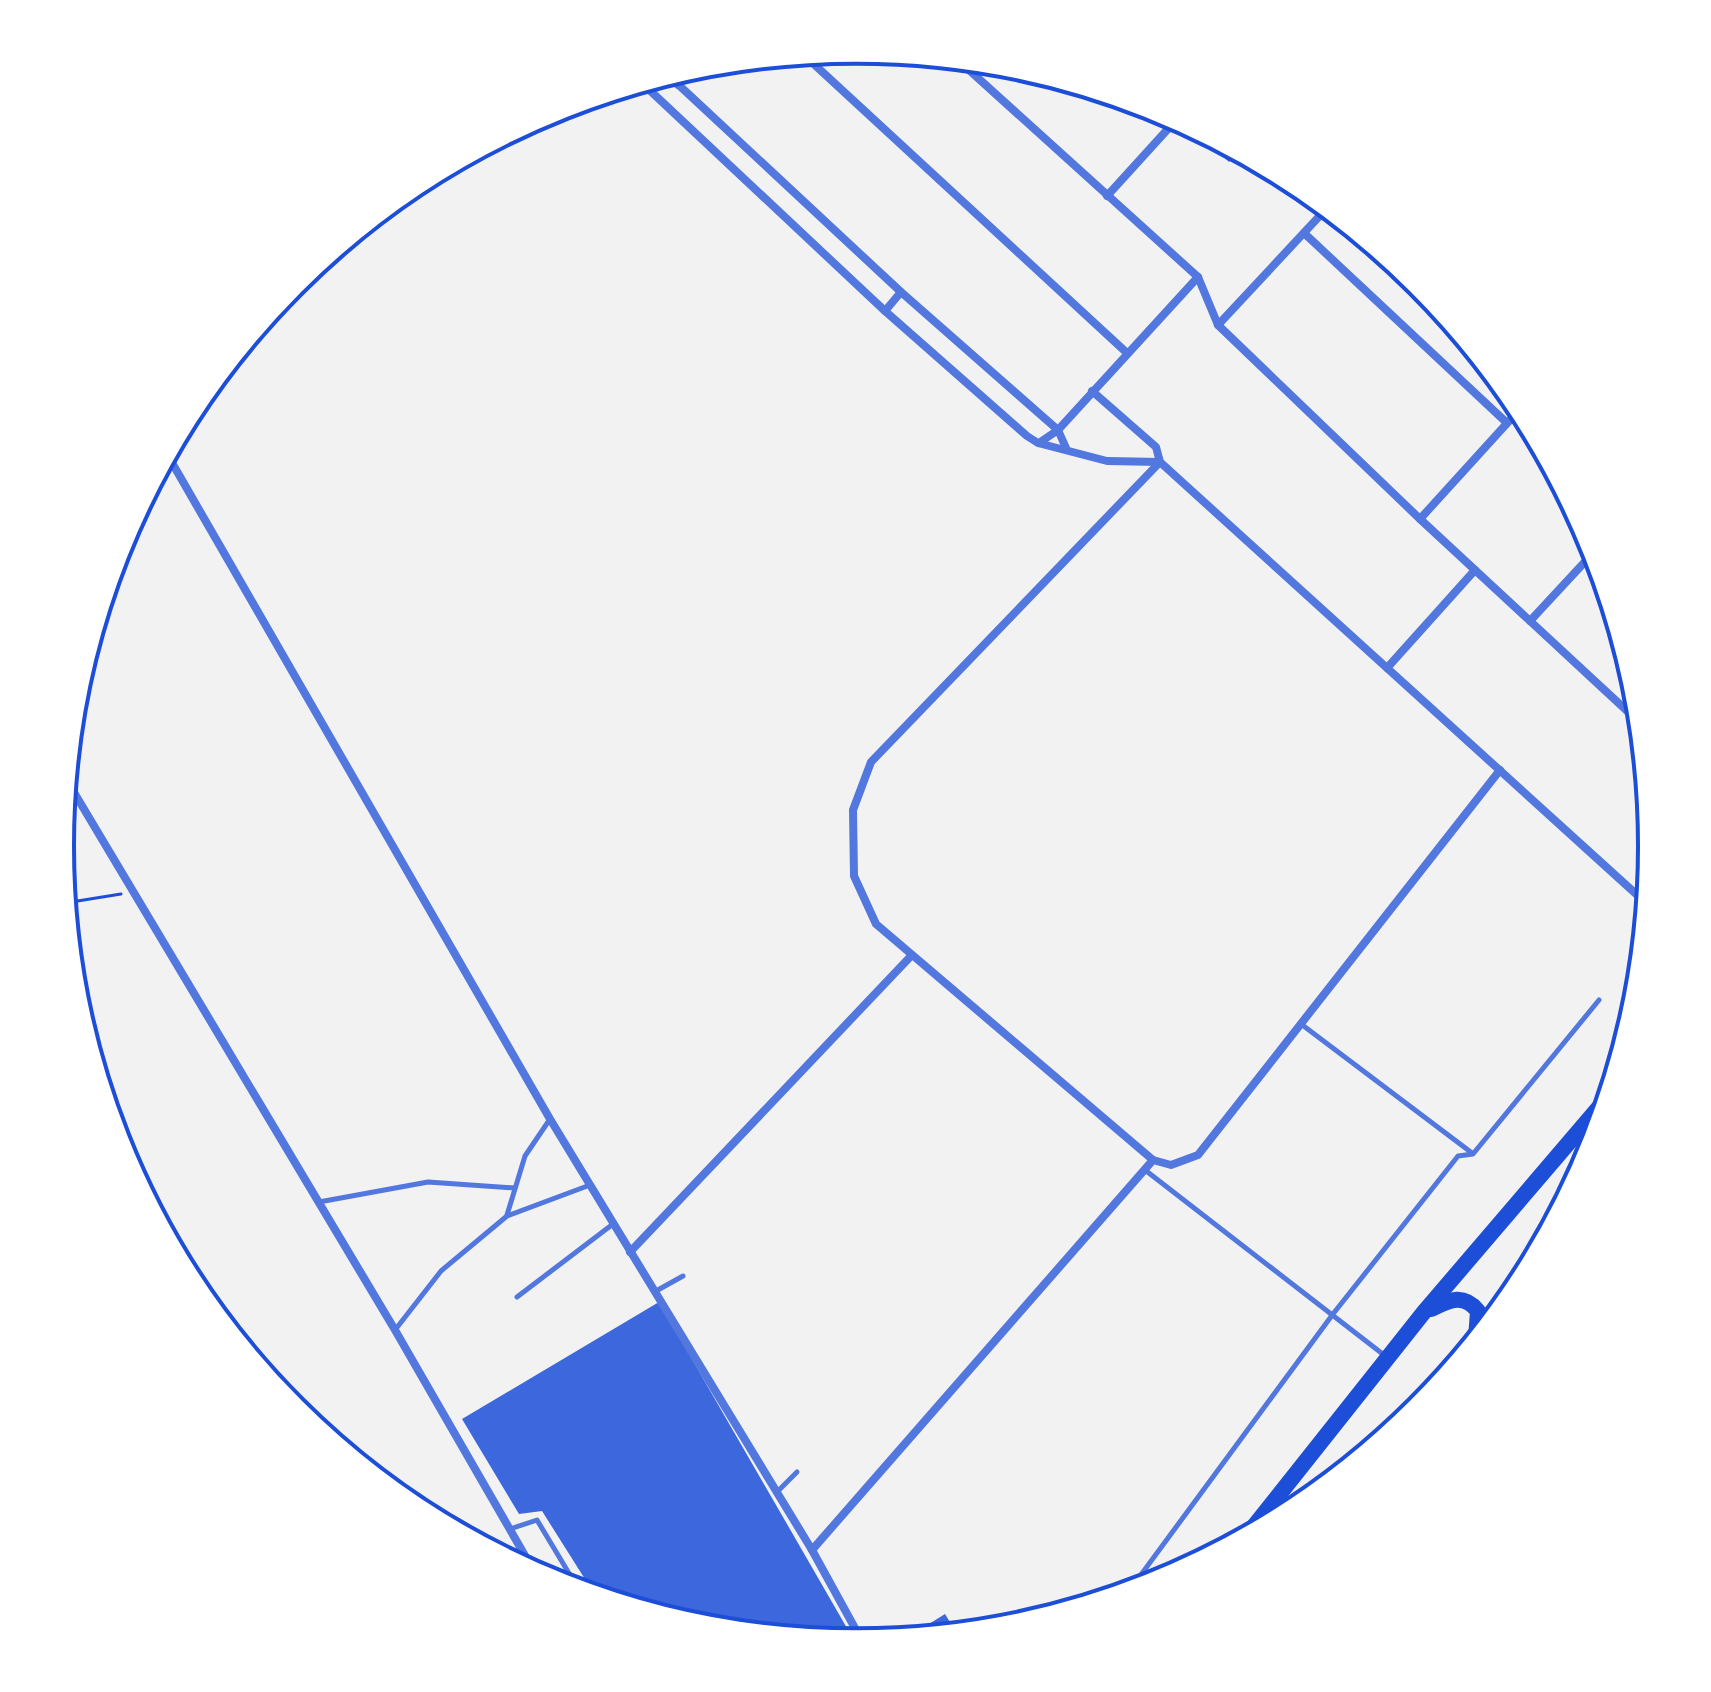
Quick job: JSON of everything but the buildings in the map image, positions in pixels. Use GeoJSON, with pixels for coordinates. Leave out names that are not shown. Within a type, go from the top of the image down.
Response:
{"type":"FeatureCollection","features":[{"type":"Feature","properties":{"kind":"main road"},"geometry":{"type":"LineString","coordinates":[[1268,1509],[1424,1312],[1587,1122]]}},
{"type":"Feature","properties":{"kind":"main road"},"geometry":{"type":"LineString","coordinates":[[1424,1312],[1459,1298],[1470,1302],[1478,1311],[1477,1320]]}},
{"type":"Feature","properties":{"kind":"street"},"geometry":{"type":"LineString","coordinates":[[815,66],[1127,353]]}},
{"type":"Feature","properties":{"kind":"street"},"geometry":{"type":"LineString","coordinates":[[973,73],[1198,277],[1218,325],[1420,519],[1625,709]]}},
{"type":"Feature","properties":{"kind":"street"},"geometry":{"type":"LineString","coordinates":[[678,85],[901,292],[1058,430],[1066,448]]}},
{"type":"Feature","properties":{"kind":"street"},"geometry":{"type":"LineString","coordinates":[[651,92],[885,311],[1038,443],[1107,461],[1160,462]]}},
{"type":"Feature","properties":{"kind":"street"},"geometry":{"type":"LineString","coordinates":[[1107,196],[1167,130]]}},
{"type":"Feature","properties":{"kind":"street"},"geometry":{"type":"LineString","coordinates":[[1218,325],[1319,217]]}},
{"type":"Feature","properties":{"kind":"street"},"geometry":{"type":"LineString","coordinates":[[1304,233],[1507,423]]}},
{"type":"Feature","properties":{"kind":"street"},"geometry":{"type":"LineString","coordinates":[[1038,443],[1058,430],[1198,277]]}},
{"type":"Feature","properties":{"kind":"street"},"geometry":{"type":"LineString","coordinates":[[885,311],[901,292]]}},
{"type":"Feature","properties":{"kind":"street"},"geometry":{"type":"LineString","coordinates":[[1092,391],[1156,447],[1160,462],[1636,894]]}},
{"type":"Feature","properties":{"kind":"street"},"geometry":{"type":"LineString","coordinates":[[1420,519],[1511,419]]}},
{"type":"Feature","properties":{"kind":"street"},"geometry":{"type":"LineString","coordinates":[[1160,462],[871,762],[853,810],[854,876],[876,924],[911,956],[1153,1160],[1171,1165],[1198,1155],[1500,770]]}},
{"type":"Feature","properties":{"kind":"street"},"geometry":{"type":"LineString","coordinates":[[173,465],[550,1119],[812,1550],[855,1628]]}},
{"type":"Feature","properties":{"kind":"street"},"geometry":{"type":"LineString","coordinates":[[1530,621],[1584,563]]}},
{"type":"Feature","properties":{"kind":"street"},"geometry":{"type":"LineString","coordinates":[[1387,668],[1475,570]]}},
{"type":"Feature","properties":{"kind":"street"},"geometry":{"type":"LineString","coordinates":[[75,794],[395,1330],[524,1553]]}},
{"type":"Feature","properties":{"kind":"street"},"geometry":{"type":"LineString","coordinates":[[630,1252],[911,956]]}},
{"type":"Feature","properties":{"kind":"street"},"geometry":{"type":"LineString","coordinates":[[812,1550],[1153,1160]]}},
{"type":"Feature","properties":{"kind":"lane"},"geometry":{"type":"LineString","coordinates":[[1142,1573],[1333,1314],[1458,1156],[1473,1154],[1599,1000]]}},
{"type":"Feature","properties":{"kind":"lane"},"geometry":{"type":"LineString","coordinates":[[1301,1024],[1473,1154]]}},
{"type":"Feature","properties":{"kind":"lane"},"geometry":{"type":"LineString","coordinates":[[507,1216],[525,1156],[550,1119]]}},
{"type":"Feature","properties":{"kind":"lane"},"geometry":{"type":"LineString","coordinates":[[1145,1170],[1388,1358]]}},
{"type":"Feature","properties":{"kind":"lane"},"geometry":{"type":"LineString","coordinates":[[319,1202],[428,1182],[515,1188]]}},
{"type":"Feature","properties":{"kind":"lane"},"geometry":{"type":"LineString","coordinates":[[395,1330],[441,1271],[507,1216],[590,1185]]}},
{"type":"Feature","properties":{"kind":"lane"},"geometry":{"type":"LineString","coordinates":[[517,1297],[613,1224]]}},
{"type":"Feature","properties":{"kind":"lane"},"geometry":{"type":"LineString","coordinates":[[655,1292],[683,1276]]}},
{"type":"Feature","properties":{"kind":"lane"},"geometry":{"type":"LineString","coordinates":[[777,1492],[797,1472]]}},
{"type":"Feature","properties":{"kind":"lane"},"geometry":{"type":"LineString","coordinates":[[510,1529],[537,1520],[569,1573]]}},
{"type":"Feature","properties":{"kind":"path"},"geometry":{"type":"LineString","coordinates":[[75,901],[133,891]]}}]}
